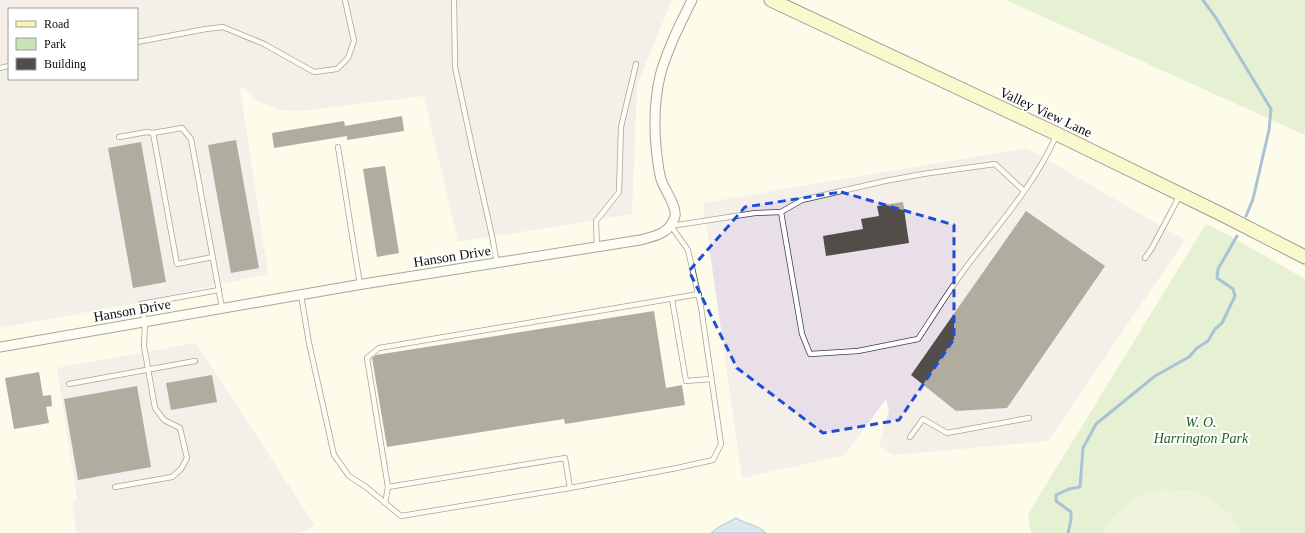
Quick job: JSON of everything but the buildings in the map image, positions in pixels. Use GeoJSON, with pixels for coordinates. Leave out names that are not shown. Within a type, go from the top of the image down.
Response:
{"type":"FeatureCollection","features":[{"type":"Feature","properties":{"kind":"main road","name":"Valley View Lane"},"geometry":{"type":"LineString","coordinates":[[771,0],[1057,134],[1305,257]]}},
{"type":"Feature","properties":{"kind":"street"},"geometry":{"type":"LineString","coordinates":[[671,226],[675,214],[670,199],[661,181],[657,157],[654,129],[656,104],[660,77],[669,52],[692,0]]}},
{"type":"Feature","properties":{"kind":"street","name":"Hanson Drive"},"geometry":{"type":"LineString","coordinates":[[0,347],[360,284],[640,240],[660,235],[671,226]]}},
{"type":"Feature","properties":{"kind":"lane"},"geometry":{"type":"LineString","coordinates":[[138,42],[206,28],[223,27],[264,44],[314,72],[337,69],[348,58],[354,41],[345,0]]}},
{"type":"Feature","properties":{"kind":"lane"},"geometry":{"type":"LineString","coordinates":[[454,0],[455,67],[497,263]]}},
{"type":"Feature","properties":{"kind":"lane"},"geometry":{"type":"LineString","coordinates":[[597,247],[596,221],[619,192],[621,127],[636,64]]}},
{"type":"Feature","properties":{"kind":"lane"},"geometry":{"type":"LineString","coordinates":[[119,137],[182,128],[191,139],[222,308]]}},
{"type":"Feature","properties":{"kind":"lane"},"geometry":{"type":"LineString","coordinates":[[153,133],[177,264],[213,258]]}},
{"type":"Feature","properties":{"kind":"lane"},"geometry":{"type":"LineString","coordinates":[[781,212],[802,334],[810,354],[858,351],[918,339],[966,268],[1024,191],[1047,156],[1057,134]]}},
{"type":"Feature","properties":{"kind":"lane"},"geometry":{"type":"LineString","coordinates":[[338,147],[360,284]]}},
{"type":"Feature","properties":{"kind":"lane"},"geometry":{"type":"LineString","coordinates":[[301,295],[309,343],[334,455],[349,476],[366,487],[401,516],[570,488],[712,460],[721,444],[698,294],[688,250],[671,226],[755,213],[781,212],[802,200],[885,181],[995,164],[1024,191]]}},
{"type":"Feature","properties":{"kind":"lane"},"geometry":{"type":"LineString","coordinates":[[1144,258],[1152,248],[1180,195]]}},
{"type":"Feature","properties":{"kind":"lane"},"geometry":{"type":"LineString","coordinates":[[115,487],[172,477],[181,469],[187,458],[180,428],[164,420],[155,408],[144,346],[145,322],[141,304],[219,290]]}},
{"type":"Feature","properties":{"kind":"lane"},"geometry":{"type":"LineString","coordinates":[[385,503],[388,487],[367,358],[379,348],[698,294]]}},
{"type":"Feature","properties":{"kind":"lane"},"geometry":{"type":"LineString","coordinates":[[672,299],[686,381],[711,379]]}},
{"type":"Feature","properties":{"kind":"lane"},"geometry":{"type":"LineString","coordinates":[[69,384],[195,361]]}},
{"type":"Feature","properties":{"kind":"lane"},"geometry":{"type":"LineString","coordinates":[[910,437],[923,419],[947,433],[1029,418]]}},
{"type":"Feature","properties":{"kind":"lane"},"geometry":{"type":"LineString","coordinates":[[388,487],[565,458],[570,488]]}},
{"type":"Feature","properties":{"kind":"highlighted area"},"geometry":{"type":"Polygon","coordinates":[[[841,192],[954,225],[954,339],[899,420],[823,433],[737,368],[689,271],[745,207],[841,192]]]}},
{"type":"Feature","properties":{"kind":"shaded area"},"geometry":{"type":"Polygon","coordinates":[[[0,0],[672,0],[637,85],[632,214],[458,242],[424,96],[301,111],[281,110],[259,102],[244,88],[240,88],[268,274],[130,304],[0,328],[0,0]]]}},
{"type":"Feature","properties":{"kind":"shaded area"},"geometry":{"type":"Polygon","coordinates":[[[1027,148],[1185,240],[1048,441],[893,455],[879,445],[889,411],[886,399],[845,455],[742,478],[703,203],[1027,148]]]}},
{"type":"Feature","properties":{"kind":"shaded area"},"geometry":{"type":"Polygon","coordinates":[[[196,343],[314,524],[308,530],[297,533],[77,533],[72,504],[77,498],[57,368],[196,343]]]}},
{"type":"Feature","properties":{"kind":"green space"},"geometry":{"type":"Polygon","coordinates":[[[1006,0],[1305,0],[1305,135],[1006,0]]]}},
{"type":"Feature","properties":{"kind":"green space","name":"W. O. Harrington Park"},"geometry":{"type":"Polygon","coordinates":[[[1206,224],[1305,279],[1305,533],[1031,533],[1028,514],[1206,224]]]}},
{"type":"Feature","properties":{"kind":"green space"},"geometry":{"type":"Polygon","coordinates":[[[1164,489],[1189,490],[1211,498],[1231,514],[1243,533],[1103,533],[1113,516],[1129,502],[1146,494],[1164,489]]]}},
{"type":"Feature","properties":{"kind":"water"},"geometry":{"type":"Polygon","coordinates":[[[736,518],[759,528],[766,533],[711,533],[736,518]]]}},
{"type":"Feature","properties":{"kind":"waterway"},"geometry":{"type":"LineString","coordinates":[[1203,0],[1216,18],[1271,109],[1269,130],[1253,199],[1246,216]]}},
{"type":"Feature","properties":{"kind":"waterway"},"geometry":{"type":"LineString","coordinates":[[1068,533],[1071,512],[1056,501],[1056,495],[1069,489],[1080,487],[1083,448],[1096,424],[1155,376],[1189,357],[1197,348],[1208,341],[1215,329],[1222,323],[1235,296],[1233,289],[1217,278],[1218,269],[1237,236]]}}]}
